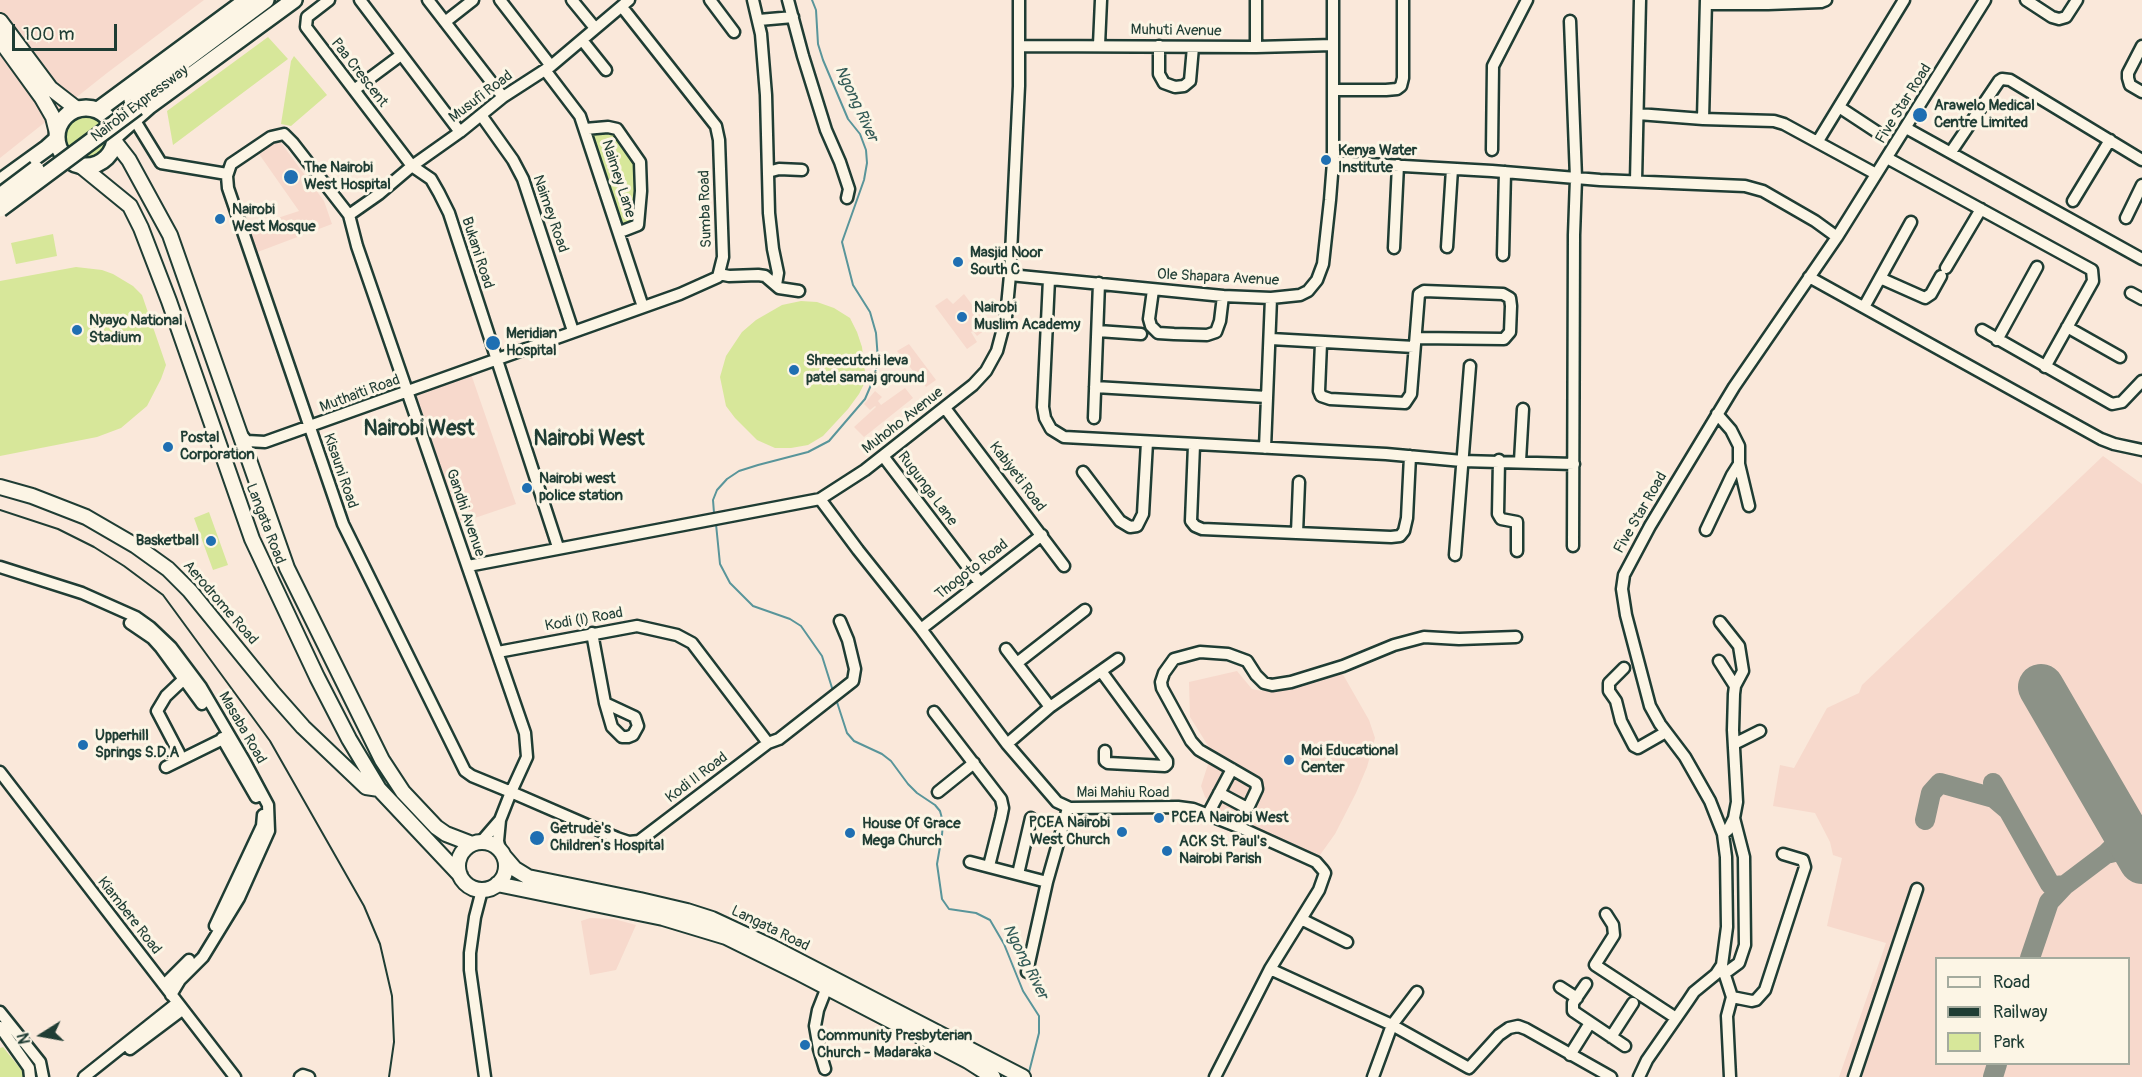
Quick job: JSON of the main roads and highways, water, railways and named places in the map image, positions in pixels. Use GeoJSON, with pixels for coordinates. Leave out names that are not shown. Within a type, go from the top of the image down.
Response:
{"type":"FeatureCollection","features":[{"type":"Feature","properties":{"kind":"highway"},"geometry":{"type":"LineString","coordinates":[[98,110],[247,0]]}},
{"type":"Feature","properties":{"kind":"highway","name":"Nairobi Expressway"},"geometry":{"type":"LineString","coordinates":[[0,196],[266,0]]}},
{"type":"Feature","properties":{"kind":"highway","name":"Nairobi Expressway"},"geometry":{"type":"LineString","coordinates":[[0,209],[280,0]]}},
{"type":"Feature","properties":{"kind":"highway"},"geometry":{"type":"LineString","coordinates":[[115,139],[148,106],[294,0]]}},
{"type":"Feature","properties":{"kind":"highway"},"geometry":{"type":"LineString","coordinates":[[0,182],[47,148],[57,136],[63,118],[77,109],[88,107],[98,110],[111,121],[115,139],[112,151],[99,163],[77,164],[57,171],[0,213]]}},
{"type":"Feature","properties":{"kind":"highway"},"geometry":{"type":"LineString","coordinates":[[57,136],[61,152],[77,164]]}},
{"type":"Feature","properties":{"kind":"main road"},"geometry":{"type":"LineString","coordinates":[[0,21],[50,88],[77,109]]}},
{"type":"Feature","properties":{"kind":"main road"},"geometry":{"type":"LineString","coordinates":[[0,41],[42,98],[53,117],[57,136]]}},
{"type":"Feature","properties":{"kind":"main road","name":"Langata Road"},"geometry":{"type":"LineString","coordinates":[[115,139],[162,218],[178,255],[287,568],[306,611],[382,760],[403,792],[435,827],[446,834],[477,843]]}},
{"type":"Feature","properties":{"kind":"main road","name":"Langata Road"},"geometry":{"type":"LineString","coordinates":[[77,164],[123,200],[136,217],[150,247],[264,569],[349,739],[379,789],[460,875]]}},
{"type":"Feature","properties":{"kind":"main road"},"geometry":{"type":"LineString","coordinates":[[178,330],[201,323]]}},
{"type":"Feature","properties":{"kind":"main road","name":"Aerodrome Road"},"geometry":{"type":"LineString","coordinates":[[0,487],[32,496],[86,517],[136,546],[168,569],[190,591],[303,727],[366,787],[379,789]]}},
{"type":"Feature","properties":{"kind":"main road"},"geometry":{"type":"LineString","coordinates":[[488,842],[502,852],[505,871],[497,884],[482,890],[469,886],[460,875],[461,854],[477,843],[488,842]]}},
{"type":"Feature","properties":{"kind":"main road","name":"Langata Road"},"geometry":{"type":"LineString","coordinates":[[502,852],[515,869],[528,877],[649,902],[712,919],[855,990],[1017,1075]]}},
{"type":"Feature","properties":{"kind":"main road","name":"Langata Road"},"geometry":{"type":"LineString","coordinates":[[497,884],[663,918],[702,928],[749,946],[968,1061],[993,1077]]}},
{"type":"Feature","properties":{"kind":"waterway","name":"Ngong River"},"geometry":{"type":"LineString","coordinates":[[714,513],[713,500],[717,490],[739,471],[808,452],[829,441],[865,399],[874,378],[878,360],[876,333],[870,312],[853,285],[842,242],[864,180],[867,163],[866,150],[860,134],[848,119],[823,60],[818,44],[816,10],[812,0]]}},
{"type":"Feature","properties":{"kind":"waterway","name":"Ngong River"},"geometry":{"type":"LineString","coordinates":[[716,524],[720,564],[730,583],[753,606],[790,619],[801,626],[822,656],[833,691]]}},
{"type":"Feature","properties":{"kind":"waterway","name":"Ngong River"},"geometry":{"type":"LineString","coordinates":[[836,699],[847,733],[854,741],[882,754],[891,761],[908,784],[940,811],[943,822],[937,864],[942,899],[949,909],[976,913],[990,920],[1004,944],[1023,991],[1039,1016],[1039,1033],[1028,1076]]}},
{"type":"Feature","properties":{"kind":"railway"},"geometry":{"type":"LineString","coordinates":[[0,510],[58,529],[94,547],[163,595],[270,741],[364,906],[380,944],[392,996],[394,1042],[389,1077]]}},
{"type":"Feature","properties":{"kind":"place","name":"Arawelo Medical Centre Limited"},"geometry":{"type":"Point","coordinates":[1920,115]}},
{"type":"Feature","properties":{"kind":"place","name":"Kenya Water Institute"},"geometry":{"type":"Point","coordinates":[1326,160]}},
{"type":"Feature","properties":{"kind":"place","name":"The Nairobi West Hospital"},"geometry":{"type":"Point","coordinates":[291,177]}},
{"type":"Feature","properties":{"kind":"place","name":"Nairobi West Mosque"},"geometry":{"type":"Point","coordinates":[220,219]}},
{"type":"Feature","properties":{"kind":"place","name":"Masjid Noor South C"},"geometry":{"type":"Point","coordinates":[958,262]}},
{"type":"Feature","properties":{"kind":"place","name":"Nairobi Muslim Academy"},"geometry":{"type":"Point","coordinates":[962,317]}},
{"type":"Feature","properties":{"kind":"place","name":"Nyayo National Stadium"},"geometry":{"type":"Point","coordinates":[77,330]}},
{"type":"Feature","properties":{"kind":"place","name":"Meridian Hospital"},"geometry":{"type":"Point","coordinates":[493,343]}},
{"type":"Feature","properties":{"kind":"place","name":"Shreecutchi leva patel samaj ground"},"geometry":{"type":"Point","coordinates":[794,370]}},
{"type":"Feature","properties":{"kind":"place","name":"Postal Corporation"},"geometry":{"type":"Point","coordinates":[168,447]}},
{"type":"Feature","properties":{"kind":"place","name":"Nairobi west police station"},"geometry":{"type":"Point","coordinates":[527,488]}},
{"type":"Feature","properties":{"kind":"place","name":"Basketball"},"geometry":{"type":"Point","coordinates":[211,541]}},
{"type":"Feature","properties":{"kind":"place","name":"Upperhill Springs S.D.A"},"geometry":{"type":"Point","coordinates":[83,745]}},
{"type":"Feature","properties":{"kind":"place","name":"Moi Educational Center"},"geometry":{"type":"Point","coordinates":[1289,760]}},
{"type":"Feature","properties":{"kind":"place","name":"PCEA Nairobi West"},"geometry":{"type":"Point","coordinates":[1159,818]}},
{"type":"Feature","properties":{"kind":"place","name":"PCEA Nairobi West Church"},"geometry":{"type":"Point","coordinates":[1122,832]}},
{"type":"Feature","properties":{"kind":"place","name":"House Of Grace Mega Church"},"geometry":{"type":"Point","coordinates":[850,833]}},
{"type":"Feature","properties":{"kind":"place","name":"Getrude's Children's Hospital"},"geometry":{"type":"Point","coordinates":[537,838]}},
{"type":"Feature","properties":{"kind":"place","name":"ACK St. Paul's Nairobi Parish"},"geometry":{"type":"Point","coordinates":[1167,851]}},
{"type":"Feature","properties":{"kind":"place","name":"Community Presbyterian Church - Madaraka"},"geometry":{"type":"Point","coordinates":[805,1045]}},
{"type":"Feature","properties":{"kind":"district","name":"Nairobi West"},"geometry":{"type":"Point","coordinates":[419,430]}},
{"type":"Feature","properties":{"kind":"district","name":"Nairobi West"},"geometry":{"type":"Point","coordinates":[589,440]}}]}
